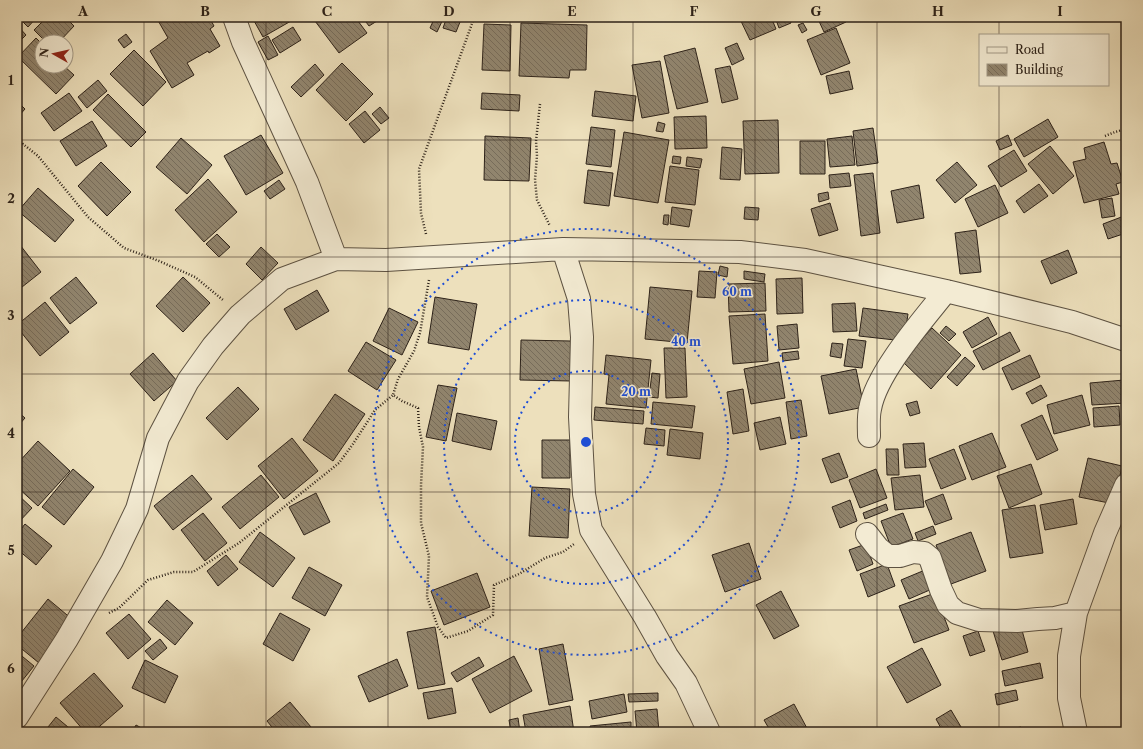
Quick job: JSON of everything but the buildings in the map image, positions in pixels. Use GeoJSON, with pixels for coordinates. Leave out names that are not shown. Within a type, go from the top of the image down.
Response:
{"type":"FeatureCollection","features":[{"type":"Feature","properties":{"kind":"street"},"geometry":{"type":"LineString","coordinates":[[234,17],[243,42],[306,182],[336,259]]}},
{"type":"Feature","properties":{"kind":"street"},"geometry":{"type":"LineString","coordinates":[[563,249],[579,299],[582,337],[580,417],[584,494],[591,530],[645,617],[667,656],[686,684],[709,732]]}},
{"type":"Feature","properties":{"kind":"street"},"geometry":{"type":"LineString","coordinates":[[17,717],[67,639],[112,561],[137,509],[158,438],[188,381],[213,346],[240,315],[282,279],[336,259],[386,260],[432,258],[495,252],[563,249],[740,252],[805,260],[946,291],[1072,322],[1126,340]]}},
{"type":"Feature","properties":{"kind":"street"},"geometry":{"type":"LineString","coordinates":[[869,436],[870,408],[883,376],[907,341],[946,291]]}},
{"type":"Feature","properties":{"kind":"street"},"geometry":{"type":"LineString","coordinates":[[1076,732],[1069,698],[1069,656],[1076,613],[1105,533],[1126,485]]}},
{"type":"Feature","properties":{"kind":"street"},"geometry":{"type":"LineString","coordinates":[[867,534],[878,548],[888,556],[900,556],[913,552],[924,553],[930,558],[940,590],[948,604],[957,613],[979,620],[1017,621],[1055,618],[1076,613]]}},
{"type":"Feature","properties":{"kind":"path"},"geometry":{"type":"LineString","coordinates":[[105,615],[118,608],[148,580],[174,572],[193,572],[239,543],[339,463],[375,410],[393,395],[398,379],[414,351],[420,333],[432,258],[420,213],[419,169],[473,21],[473,17]]}},
{"type":"Feature","properties":{"kind":"path"},"geometry":{"type":"LineString","coordinates":[[540,104],[536,141],[537,156],[535,180],[537,200],[546,221],[563,249]]}},
{"type":"Feature","properties":{"kind":"path"},"geometry":{"type":"LineString","coordinates":[[1105,136],[1126,129]]}},
{"type":"Feature","properties":{"kind":"path"},"geometry":{"type":"LineString","coordinates":[[17,147],[23,144],[38,156],[88,217],[124,248],[196,277],[240,315]]}},
{"type":"Feature","properties":{"kind":"path"},"geometry":{"type":"LineString","coordinates":[[393,395],[418,408],[419,427],[423,447],[421,523],[429,556],[427,597],[438,627],[446,638],[468,630],[493,615],[494,585],[519,574],[545,558],[563,552],[591,530]]}}]}
